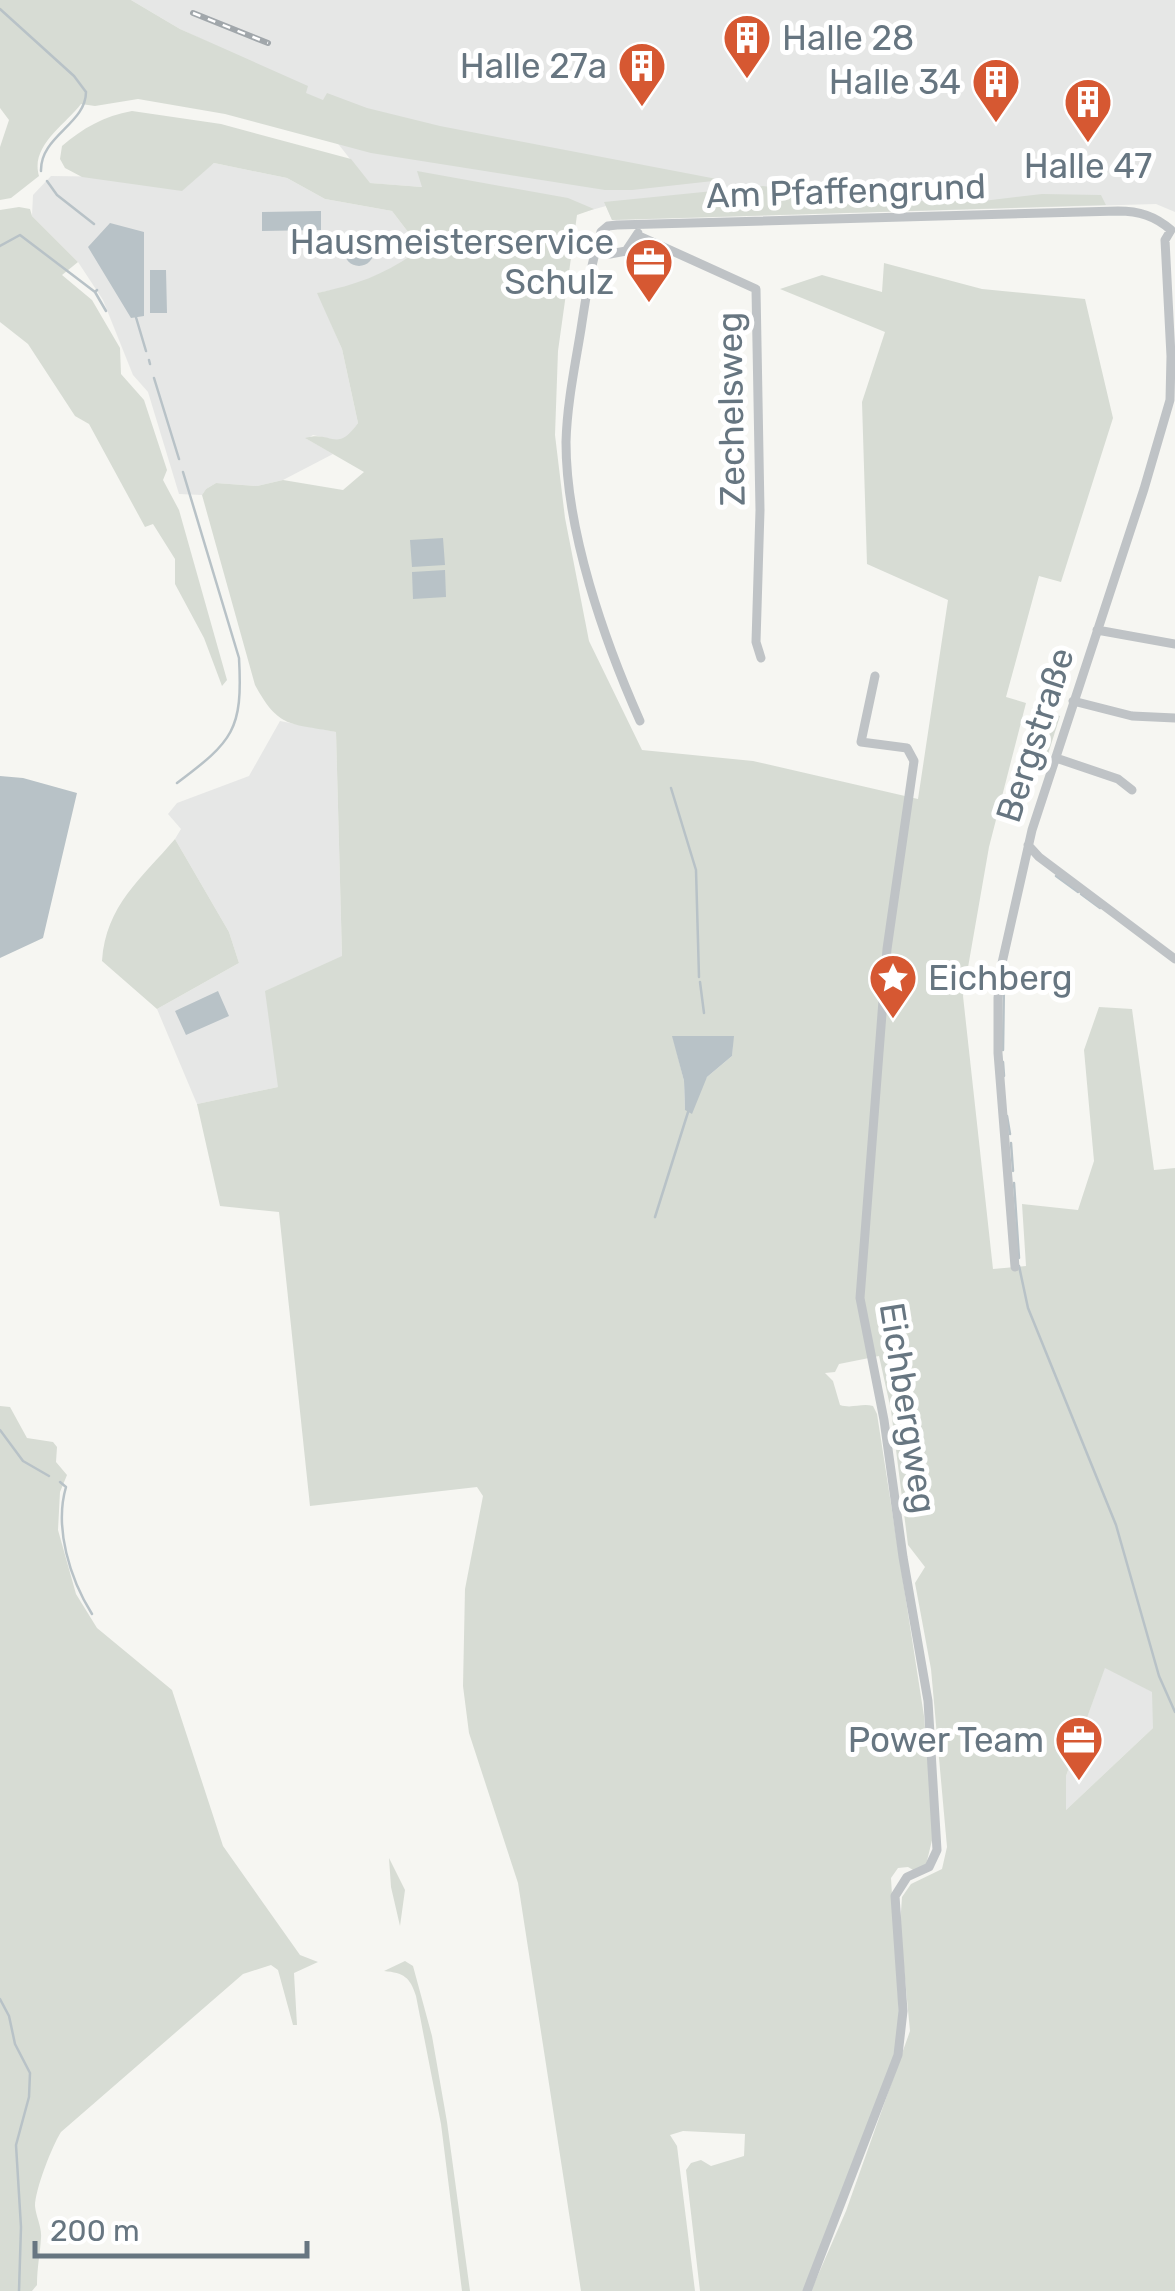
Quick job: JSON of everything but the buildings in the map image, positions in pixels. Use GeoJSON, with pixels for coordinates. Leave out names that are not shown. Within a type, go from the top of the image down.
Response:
{"type":"FeatureCollection","features":[{"type":"Feature","properties":{"kind":"street","name":"Am Pfaffengrund"},"geometry":{"type":"LineString","coordinates":[[638,230],[626,251],[610,254],[602,251],[598,242],[608,226],[638,230],[1118,210],[1146,214],[1173,230]]}},
{"type":"Feature","properties":{"kind":"street","name":"Zechelsweg"},"geometry":{"type":"LineString","coordinates":[[638,230],[756,289],[760,540],[756,642],[761,658]]}},
{"type":"Feature","properties":{"kind":"street","name":"Bergstraße"},"geometry":{"type":"LineString","coordinates":[[1015,1266],[1000,1088],[998,998],[1008,930],[1028,845],[1166,418],[1173,356],[1165,240],[1173,230]]}},
{"type":"Feature","properties":{"kind":"street"},"geometry":{"type":"LineString","coordinates":[[598,242],[572,386],[568,464],[586,567],[609,648],[640,720]]}},
{"type":"Feature","properties":{"kind":"street"},"geometry":{"type":"LineString","coordinates":[[1097,630],[1175,644]]}},
{"type":"Feature","properties":{"kind":"street","name":"Eichbergweg"},"geometry":{"type":"LineString","coordinates":[[807,2291],[898,2054],[902,2012],[895,1896],[901,1883],[929,1867],[937,1850],[928,1702],[884,1420],[860,1298],[888,949],[912,785],[912,753],[908,748],[864,745],[860,737],[875,676]]}},
{"type":"Feature","properties":{"kind":"street"},"geometry":{"type":"LineString","coordinates":[[1073,701],[1132,716],[1175,718]]}},
{"type":"Feature","properties":{"kind":"street"},"geometry":{"type":"LineString","coordinates":[[1056,758],[1118,779],[1132,790]]}},
{"type":"Feature","properties":{"kind":"street"},"geometry":{"type":"LineString","coordinates":[[1028,845],[1039,858],[1175,959]]}},
{"type":"Feature","properties":{"kind":"shaded area"},"geometry":{"type":"Polygon","coordinates":[[[0,0],[131,0],[180,29],[308,86],[306,93],[323,100],[327,93],[367,108],[440,126],[722,180],[605,190],[371,153],[225,114],[138,99],[95,106],[81,104],[44,146],[39,176],[11,198],[0,200],[0,147],[9,120],[0,108],[0,0]]]}},
{"type":"Feature","properties":{"kind":"shaded area"},"geometry":{"type":"Polygon","coordinates":[[[131,0],[1175,0],[1175,212],[1156,204],[612,220],[606,206],[577,214],[418,172],[423,187],[369,183],[287,79],[180,29],[131,0]]]}},
{"type":"Feature","properties":{"kind":"shaded area"},"geometry":{"type":"Polygon","coordinates":[[[132,111],[221,124],[351,159],[370,183],[422,187],[417,171],[568,198],[594,209],[577,215],[558,351],[555,435],[565,518],[589,641],[642,750],[753,761],[918,799],[948,600],[867,564],[862,402],[885,332],[780,289],[822,275],[882,292],[884,263],[982,289],[1085,299],[1113,418],[1061,582],[1039,576],[1006,697],[1026,703],[989,847],[963,996],[993,1269],[1026,1266],[1022,1204],[1078,1210],[1094,1161],[1084,1050],[1099,1007],[1132,1009],[1154,1170],[1175,1168],[1175,2291],[811,2291],[846,2211],[910,2031],[900,1926],[902,1897],[911,1884],[942,1869],[947,1847],[931,1669],[915,1583],[925,1567],[908,1545],[891,1410],[879,1356],[839,1364],[835,1372],[825,1373],[833,1381],[840,1405],[873,1406],[877,1414],[924,1716],[934,1832],[926,1865],[915,1871],[898,1868],[891,1878],[899,2013],[895,2054],[803,2291],[700,2291],[686,2170],[691,2163],[701,2160],[711,2166],[744,2156],[745,2134],[683,2131],[670,2135],[677,2146],[695,2291],[581,2291],[518,1883],[469,1733],[463,1686],[465,1589],[483,1496],[477,1487],[310,1506],[279,1212],[220,1206],[197,1104],[278,1087],[265,991],[342,956],[336,732],[287,722],[271,710],[255,685],[202,495],[216,483],[257,486],[283,480],[343,490],[364,472],[305,438],[339,439],[358,423],[342,349],[317,293],[372,277],[421,249],[392,211],[325,199],[287,178],[214,163],[182,191],[82,177],[65,168],[60,159],[62,146],[94,124],[132,111]],[[733,1036],[673,1037],[684,1081],[685,1110],[707,1077],[732,1056],[733,1036]],[[1105,1668],[1066,1776],[1066,1810],[1153,1728],[1152,1692],[1105,1668]]]}},
{"type":"Feature","properties":{"kind":"shaded area"},"geometry":{"type":"Polygon","coordinates":[[[214,163],[287,178],[325,199],[392,211],[421,249],[361,284],[318,293],[342,349],[358,423],[348,437],[339,441],[313,435],[307,439],[333,454],[283,480],[257,486],[216,483],[202,495],[179,494],[148,392],[133,375],[103,300],[78,262],[32,216],[33,195],[51,176],[195,178],[214,163]]]}},
{"type":"Feature","properties":{"kind":"shaded area"},"geometry":{"type":"Polygon","coordinates":[[[763,186],[875,201],[1101,195],[1106,205],[612,220],[604,202],[763,186]]]}},
{"type":"Feature","properties":{"kind":"shaded area"},"geometry":{"type":"Polygon","coordinates":[[[30,209],[32,216],[78,262],[62,275],[92,300],[120,348],[121,374],[144,400],[167,470],[163,480],[179,510],[227,680],[222,686],[204,638],[175,584],[175,559],[153,524],[145,527],[89,424],[75,416],[28,344],[0,322],[0,210],[30,209]]]}},
{"type":"Feature","properties":{"kind":"shaded area"},"geometry":{"type":"Polygon","coordinates":[[[321,211],[321,230],[262,231],[262,212],[321,211]]]}},
{"type":"Feature","properties":{"kind":"shaded area"},"geometry":{"type":"Polygon","coordinates":[[[110,223],[144,232],[144,316],[131,318],[88,247],[110,223]]]}},
{"type":"Feature","properties":{"kind":"shaded area"},"geometry":{"type":"Polygon","coordinates":[[[359,236],[370,240],[374,251],[370,262],[359,266],[348,262],[344,251],[348,240],[359,236]]]}},
{"type":"Feature","properties":{"kind":"shaded area"},"geometry":{"type":"Polygon","coordinates":[[[150,270],[166,270],[167,313],[150,313],[150,270]]]}},
{"type":"Feature","properties":{"kind":"shaded area"},"geometry":{"type":"Polygon","coordinates":[[[443,538],[445,565],[412,567],[410,540],[443,538]]]}},
{"type":"Feature","properties":{"kind":"shaded area"},"geometry":{"type":"Polygon","coordinates":[[[445,570],[446,597],[413,599],[412,572],[445,570]]]}},
{"type":"Feature","properties":{"kind":"shaded area"},"geometry":{"type":"Polygon","coordinates":[[[1033,707],[1060,716],[1044,767],[1018,759],[1033,707]]]}},
{"type":"Feature","properties":{"kind":"shaded area"},"geometry":{"type":"Polygon","coordinates":[[[280,721],[336,732],[342,957],[278,1087],[197,1104],[157,1009],[239,963],[229,932],[175,839],[181,829],[168,814],[177,803],[249,776],[280,721]]]}},
{"type":"Feature","properties":{"kind":"shaded area"},"geometry":{"type":"Polygon","coordinates":[[[0,776],[23,778],[77,793],[43,938],[0,958],[0,776]]]}},
{"type":"Feature","properties":{"kind":"shaded area"},"geometry":{"type":"Polygon","coordinates":[[[175,839],[229,932],[239,963],[157,1009],[102,961],[110,924],[118,908],[175,839]]]}},
{"type":"Feature","properties":{"kind":"shaded area"},"geometry":{"type":"Polygon","coordinates":[[[218,991],[229,1016],[186,1035],[175,1011],[218,991]]]}},
{"type":"Feature","properties":{"kind":"shaded area"},"geometry":{"type":"Polygon","coordinates":[[[672,1036],[734,1036],[732,1056],[707,1077],[692,1114],[685,1110],[684,1081],[672,1036]]]}},
{"type":"Feature","properties":{"kind":"shaded area"},"geometry":{"type":"Polygon","coordinates":[[[0,1406],[10,1407],[27,1438],[53,1442],[57,1447],[56,1462],[67,1475],[60,1492],[58,1530],[76,1594],[97,1628],[172,1690],[223,1846],[300,1955],[318,1962],[294,1973],[297,2025],[293,2025],[278,1970],[271,1965],[243,1974],[61,2132],[36,2199],[41,2238],[37,2285],[32,2291],[0,2291],[0,1406]]]}},
{"type":"Feature","properties":{"kind":"shaded area"},"geometry":{"type":"Polygon","coordinates":[[[1105,1667],[1153,1692],[1153,1728],[1065,1811],[1066,1776],[1105,1667]]]}},
{"type":"Feature","properties":{"kind":"shaded area"},"geometry":{"type":"Polygon","coordinates":[[[389,1858],[405,1890],[400,1926],[391,1887],[389,1858]]]}},
{"type":"Feature","properties":{"kind":"shaded area"},"geometry":{"type":"Polygon","coordinates":[[[405,1961],[413,1966],[432,2036],[470,2291],[462,2291],[441,2124],[416,1996],[405,1977],[384,1971],[405,1961]]]}},
{"type":"Feature","properties":{"kind":"waterway"},"geometry":{"type":"LineString","coordinates":[[0,9],[74,76],[86,92],[79,113],[48,148],[41,171]]}},
{"type":"Feature","properties":{"kind":"waterway"},"geometry":{"type":"LineString","coordinates":[[47,181],[57,195],[94,224]]}},
{"type":"Feature","properties":{"kind":"waterway"},"geometry":{"type":"LineString","coordinates":[[0,246],[20,235],[97,290]]}},
{"type":"Feature","properties":{"kind":"waterway"},"geometry":{"type":"LineString","coordinates":[[95,292],[106,311]]}},
{"type":"Feature","properties":{"kind":"waterway"},"geometry":{"type":"LineString","coordinates":[[135,314],[146,351]]}},
{"type":"Feature","properties":{"kind":"waterway"},"geometry":{"type":"LineString","coordinates":[[149,360],[150,364]]}},
{"type":"Feature","properties":{"kind":"waterway"},"geometry":{"type":"LineString","coordinates":[[154,378],[179,459]]}},
{"type":"Feature","properties":{"kind":"waterway"},"geometry":{"type":"LineString","coordinates":[[177,783],[211,756],[230,732],[236,718],[240,682],[239,658],[183,472]]}},
{"type":"Feature","properties":{"kind":"waterway"},"geometry":{"type":"LineString","coordinates":[[671,788],[696,870],[699,977]]}},
{"type":"Feature","properties":{"kind":"waterway"},"geometry":{"type":"LineString","coordinates":[[1056,876],[1078,892]]}},
{"type":"Feature","properties":{"kind":"waterway"},"geometry":{"type":"LineString","coordinates":[[1081,894],[1100,908]]}},
{"type":"Feature","properties":{"kind":"waterway"},"geometry":{"type":"LineString","coordinates":[[1003,1050],[1004,981]]}},
{"type":"Feature","properties":{"kind":"waterway"},"geometry":{"type":"LineString","coordinates":[[700,982],[704,1013]]}},
{"type":"Feature","properties":{"kind":"waterway"},"geometry":{"type":"LineString","coordinates":[[1003,1062],[1004,1076]]}},
{"type":"Feature","properties":{"kind":"waterway"},"geometry":{"type":"LineString","coordinates":[[655,1217],[689,1109]]}},
{"type":"Feature","properties":{"kind":"waterway"},"geometry":{"type":"LineString","coordinates":[[1007,1116],[1010,1134]]}},
{"type":"Feature","properties":{"kind":"waterway"},"geometry":{"type":"LineString","coordinates":[[1011,1143],[1013,1171]]}},
{"type":"Feature","properties":{"kind":"waterway"},"geometry":{"type":"LineString","coordinates":[[1014,1183],[1019,1258]]}},
{"type":"Feature","properties":{"kind":"waterway"},"geometry":{"type":"LineString","coordinates":[[1019,1266],[1028,1308],[1116,1525],[1159,1676],[1175,1712]]}},
{"type":"Feature","properties":{"kind":"waterway"},"geometry":{"type":"LineString","coordinates":[[0,1430],[23,1461],[49,1476]]}},
{"type":"Feature","properties":{"kind":"waterway"},"geometry":{"type":"LineString","coordinates":[[60,1482],[66,1487],[62,1519],[66,1553],[92,1614]]}},
{"type":"Feature","properties":{"kind":"waterway"},"geometry":{"type":"LineString","coordinates":[[0,1999],[9,2016],[15,2044],[30,2073],[29,2097],[16,2145],[21,2227],[19,2291]]}},
{"type":"Feature","properties":{"kind":"railway"},"geometry":{"type":"LineString","coordinates":[[193,13],[268,43]]}},
{"type":"Feature","properties":{"kind":"place","name":"Halle 28"},"geometry":{"type":"Point","coordinates":[747,80]}},
{"type":"Feature","properties":{"kind":"place","name":"Halle 27a"},"geometry":{"type":"Point","coordinates":[642,108]}},
{"type":"Feature","properties":{"kind":"place","name":"Halle 34"},"geometry":{"type":"Point","coordinates":[996,124]}},
{"type":"Feature","properties":{"kind":"place","name":"Halle 47"},"geometry":{"type":"Point","coordinates":[1088,144]}},
{"type":"Feature","properties":{"kind":"place","name":"Hausmeisterservice Schulz"},"geometry":{"type":"Point","coordinates":[649,304]}},
{"type":"Feature","properties":{"kind":"place","name":"Eichberg"},"geometry":{"type":"Point","coordinates":[893,1020]}},
{"type":"Feature","properties":{"kind":"place","name":"Power Team"},"geometry":{"type":"Point","coordinates":[1079,1782]}}]}
